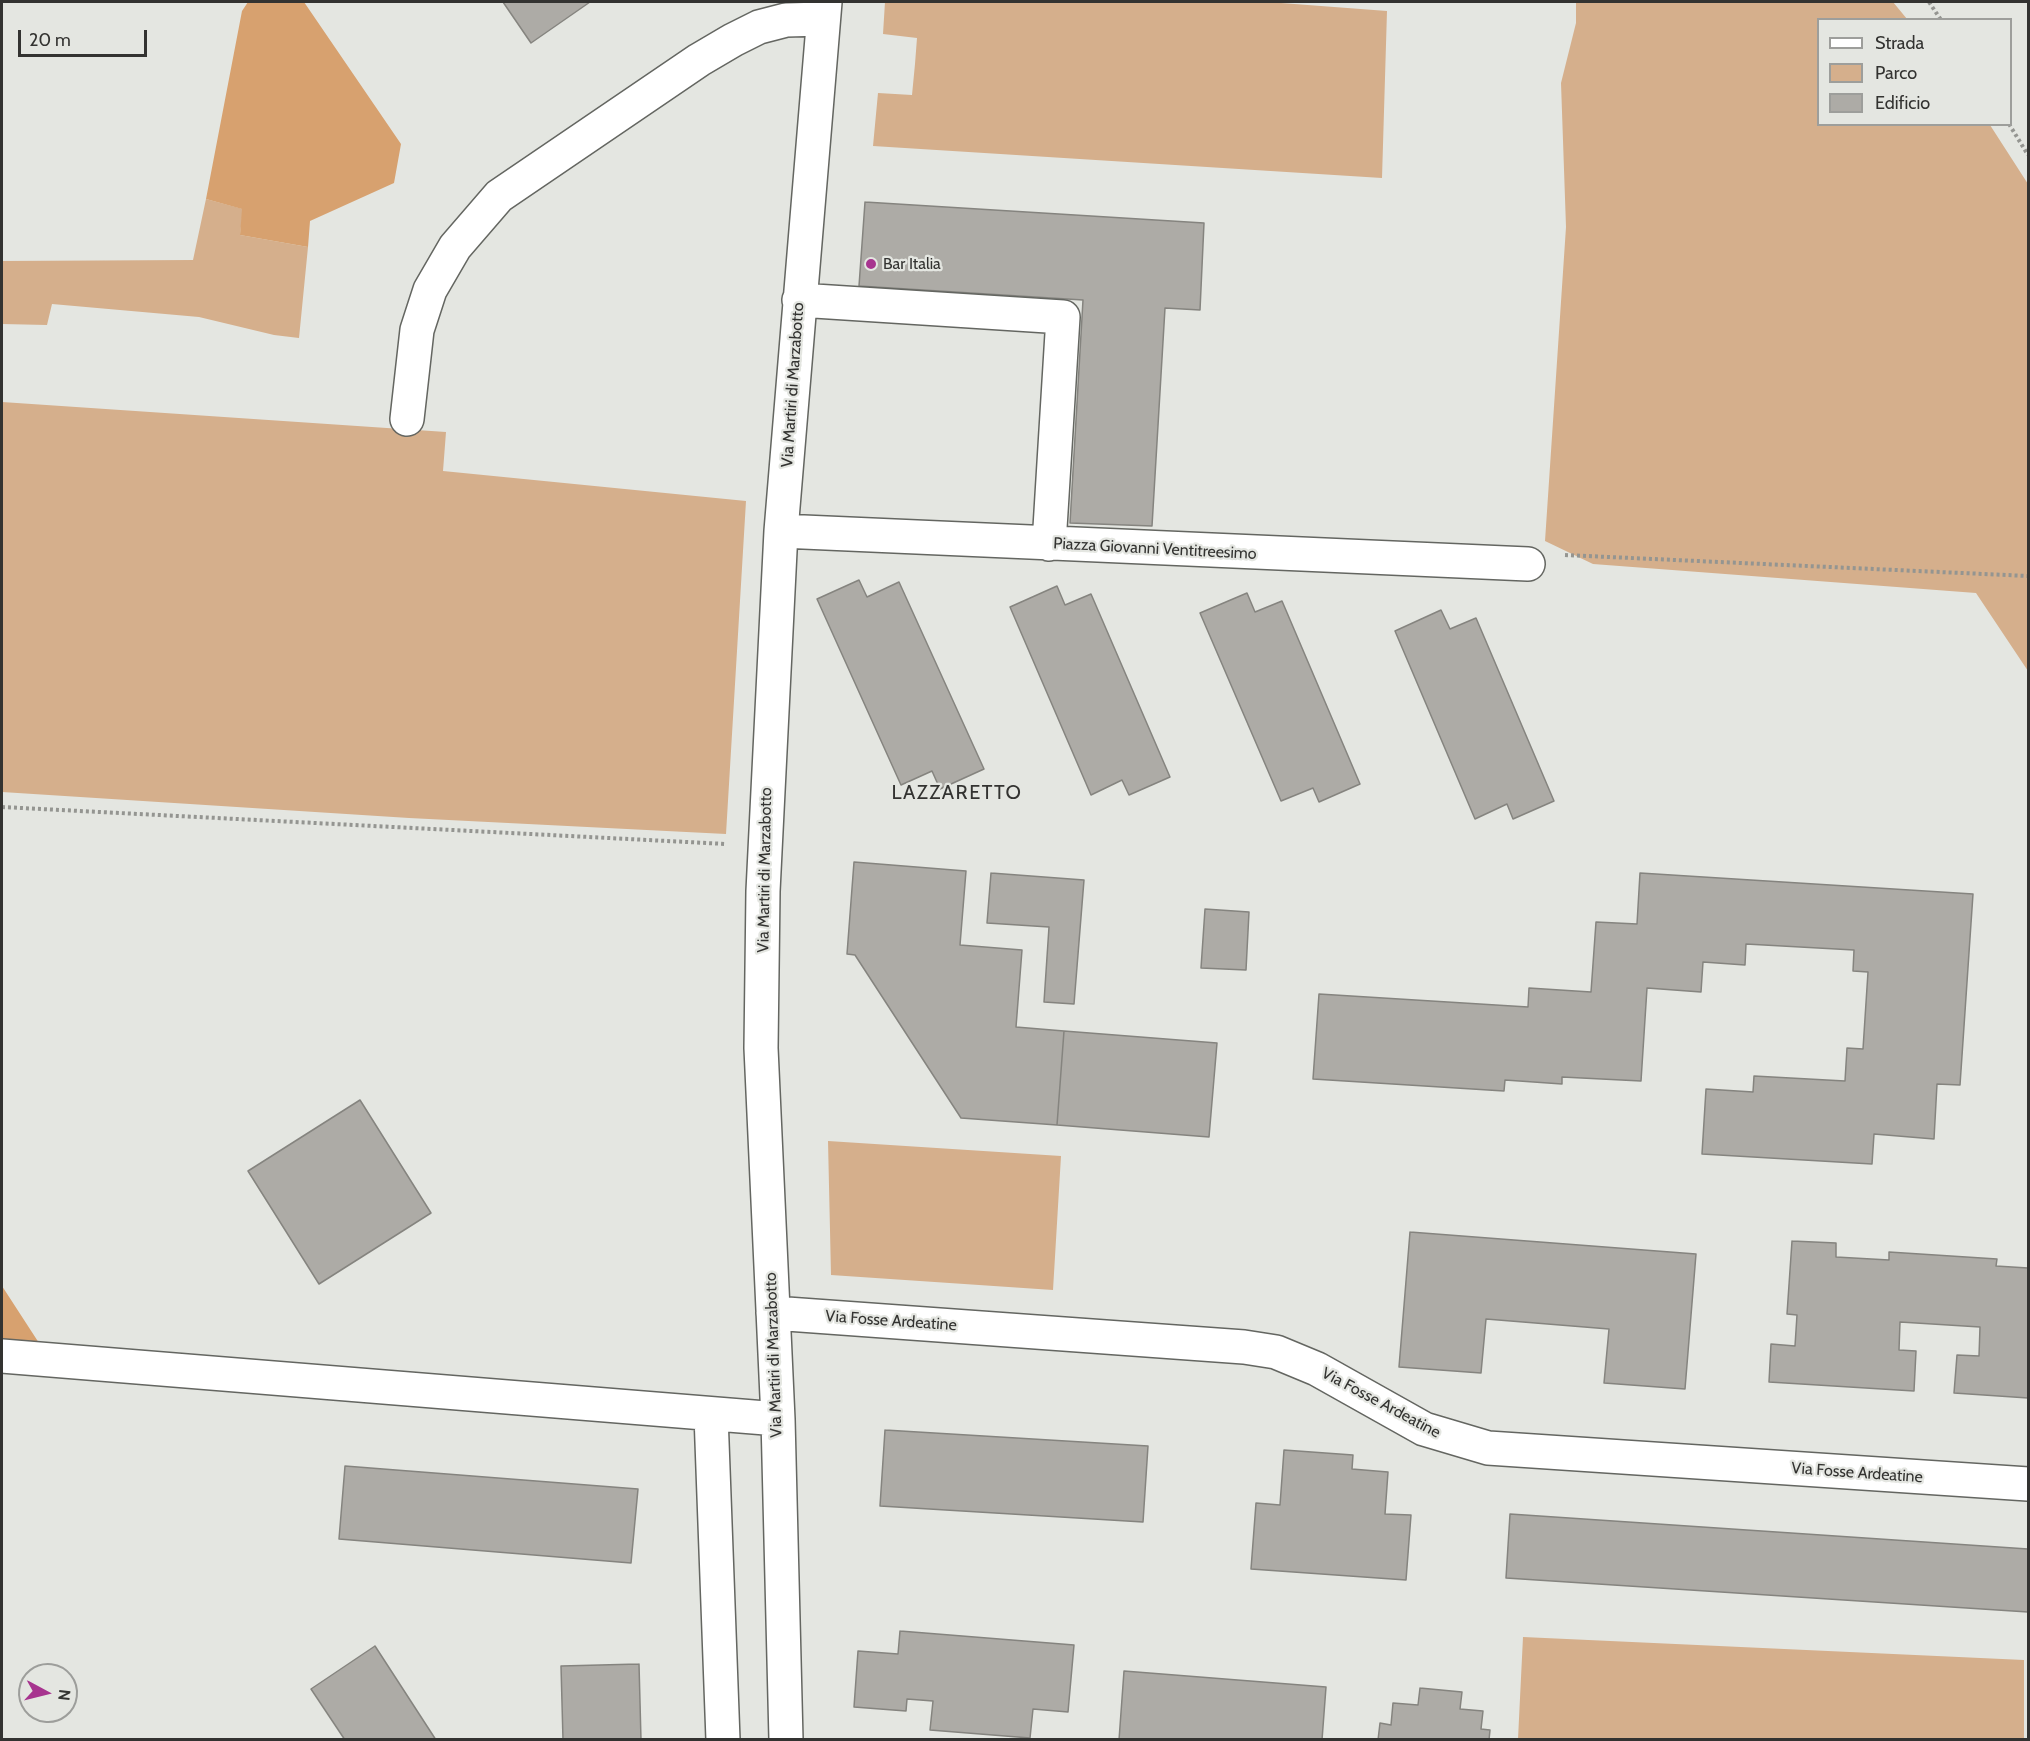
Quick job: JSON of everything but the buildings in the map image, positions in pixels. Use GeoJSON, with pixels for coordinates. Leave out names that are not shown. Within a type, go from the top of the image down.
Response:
{"type":"FeatureCollection","features":[{"type":"Feature","properties":{"kind":"street","name":"Via Martiri di Marzabotto"},"geometry":{"type":"LineString","coordinates":[[786,1740],[778,1419],[761,1048],[765,846],[781,531],[824,10]]}},
{"type":"Feature","properties":{"kind":"street"},"geometry":{"type":"LineString","coordinates":[[407,419],[417,330],[430,290],[455,247],[499,196],[699,60],[733,40],[759,27],[824,10]]}},
{"type":"Feature","properties":{"kind":"street"},"geometry":{"type":"LineString","coordinates":[[799,300],[1063,316],[1049,544]]}},
{"type":"Feature","properties":{"kind":"street","name":"Piazza Giovanni Ventitreesimo"},"geometry":{"type":"LineString","coordinates":[[781,531],[1528,564]]}},
{"type":"Feature","properties":{"kind":"street","name":"Via Fosse Ardeatine"},"geometry":{"type":"LineString","coordinates":[[773,1313],[1222,1345],[1276,1352],[1317,1369],[1424,1429],[1488,1448],[2028,1484]]}},
{"type":"Feature","properties":{"kind":"street"},"geometry":{"type":"LineString","coordinates":[[2,1356],[778,1419]]}},
{"type":"Feature","properties":{"kind":"street"},"geometry":{"type":"LineString","coordinates":[[711,1415],[723,1740]]}},
{"type":"Feature","properties":{"kind":"path"},"geometry":{"type":"LineString","coordinates":[[1929,2],[1940,18]]}},
{"type":"Feature","properties":{"kind":"path"},"geometry":{"type":"LineString","coordinates":[[2010,126],[2028,155]]}},
{"type":"Feature","properties":{"kind":"path"},"geometry":{"type":"LineString","coordinates":[[1528,564],[1566,555],[2028,576]]}},
{"type":"Feature","properties":{"kind":"path"},"geometry":{"type":"LineString","coordinates":[[2,807],[765,846]]}},
{"type":"Feature","properties":{"kind":"green space"},"geometry":{"type":"Polygon","coordinates":[[[885,2],[1268,2],[1387,11],[1382,178],[873,146],[878,93],[912,95],[915,64],[917,38],[883,34],[885,2]]]}},
{"type":"Feature","properties":{"kind":"green space"},"geometry":{"type":"Polygon","coordinates":[[[1576,2],[1893,2],[1906,18],[1817,18],[1817,126],[1991,126],[2028,184],[2028,671],[1976,593],[1593,564],[1545,541],[1566,227],[1561,83],[1576,23],[1576,2]]]}},
{"type":"Feature","properties":{"kind":"green space"},"geometry":{"type":"Polygon","coordinates":[[[206,199],[243,209],[240,235],[308,247],[299,338],[274,335],[199,317],[52,304],[47,325],[2,324],[2,261],[193,260],[206,199]]]}},
{"type":"Feature","properties":{"kind":"green space"},"geometry":{"type":"Polygon","coordinates":[[[2,402],[446,432],[443,471],[746,501],[726,834],[409,818],[2,792],[2,402]]]}},
{"type":"Feature","properties":{"kind":"green space"},"geometry":{"type":"Polygon","coordinates":[[[828,1141],[1061,1156],[1053,1290],[831,1275],[828,1141]]]}},
{"type":"Feature","properties":{"kind":"green space"},"geometry":{"type":"Polygon","coordinates":[[[1523,1637],[2024,1660],[2024,1739],[1518,1739],[1523,1637]]]}},
{"type":"Feature","properties":{"kind":"shaded area"},"geometry":{"type":"Polygon","coordinates":[[[248,2],[304,2],[401,144],[394,183],[310,221],[308,247],[240,235],[242,209],[206,199],[242,11],[248,2]]]}},
{"type":"Feature","properties":{"kind":"shaded area"},"geometry":{"type":"Polygon","coordinates":[[[2,1286],[39,1343],[2,1340],[2,1286]]]}},
{"type":"Feature","properties":{"kind":"place","name":"Bar Italia"},"geometry":{"type":"Point","coordinates":[871,264]}},
{"type":"Feature","properties":{"kind":"district","name":"LAZZARETTO"},"geometry":{"type":"Point","coordinates":[957,793]}}]}
